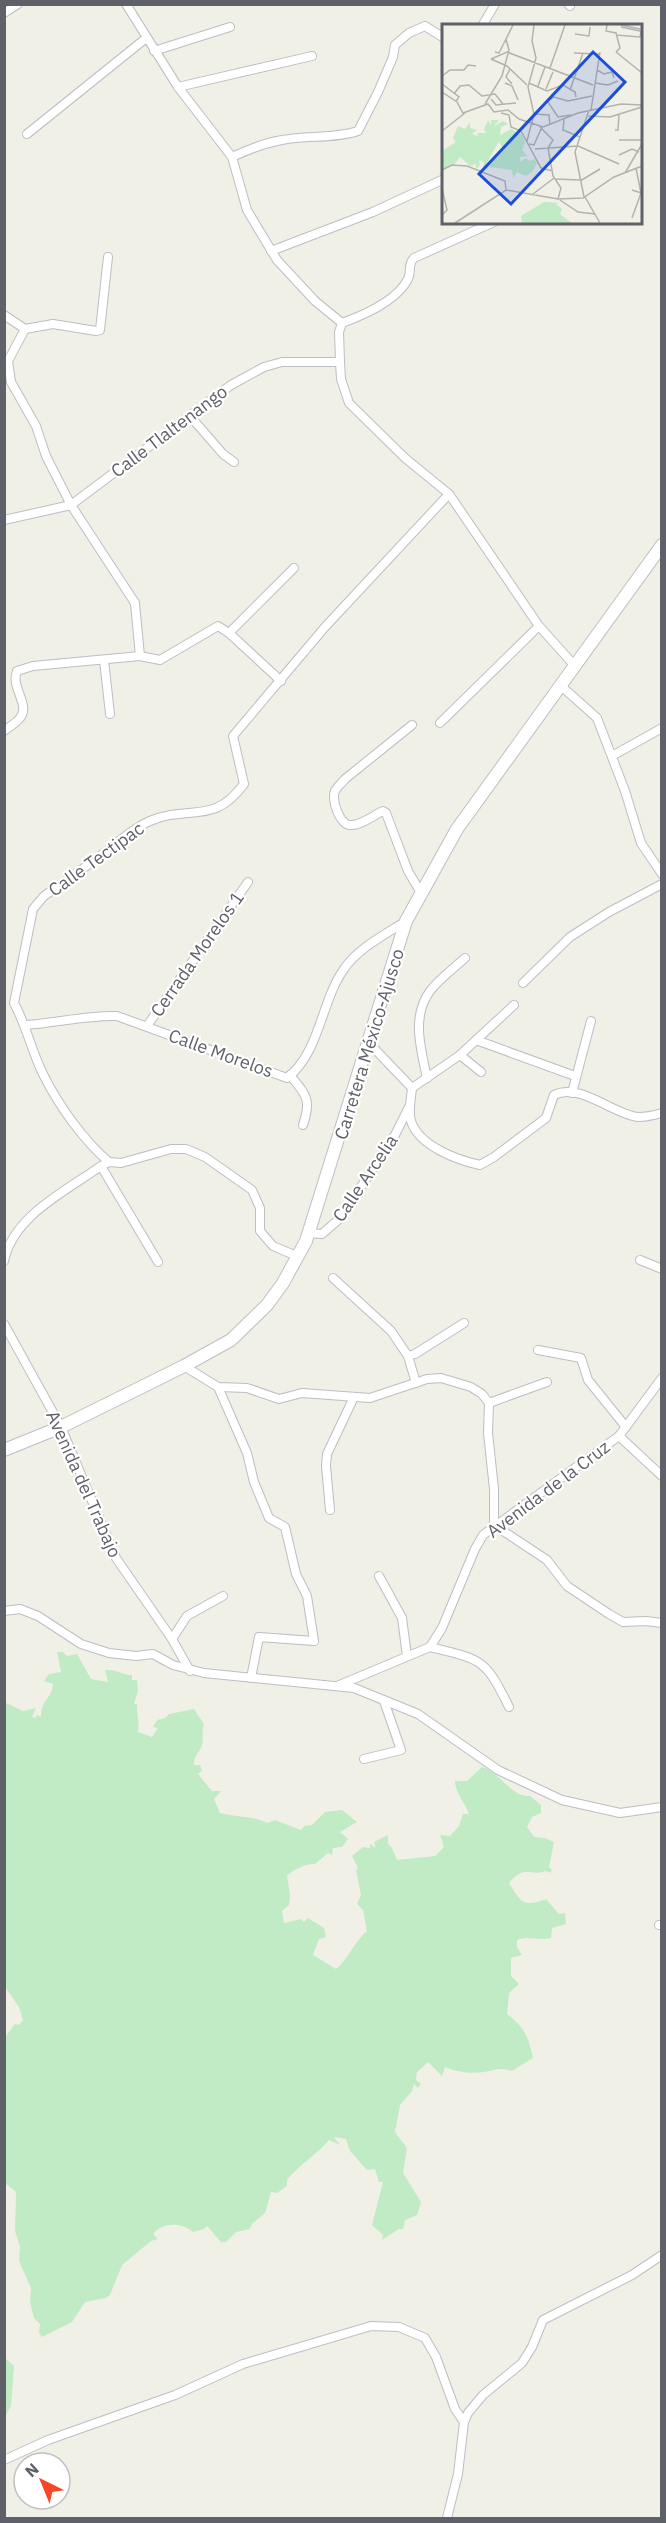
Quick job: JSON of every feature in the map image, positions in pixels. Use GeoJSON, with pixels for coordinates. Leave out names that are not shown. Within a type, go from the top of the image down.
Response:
{"type":"FeatureCollection","features":[{"type":"Feature","properties":{"kind":"main road","name":"Carretera México-Ajusco"},"geometry":{"type":"LineString","coordinates":[[4,1450],[60,1427],[184,1366],[231,1340],[248,1325],[278,1290],[299,1257],[309,1233],[406,921],[457,829],[662,545]]}},
{"type":"Feature","properties":{"kind":"street"},"geometry":{"type":"LineString","coordinates":[[4,13],[18,4]]}},
{"type":"Feature","properties":{"kind":"street"},"geometry":{"type":"LineString","coordinates":[[126,4],[145,39],[178,87],[232,157],[247,210],[271,251],[290,276],[342,323]]}},
{"type":"Feature","properties":{"kind":"street"},"geometry":{"type":"LineString","coordinates":[[483,24],[495,4]]}},
{"type":"Feature","properties":{"kind":"street"},"geometry":{"type":"LineString","coordinates":[[232,157],[257,146],[282,139],[348,135],[358,131],[378,92],[395,45],[409,33],[425,26],[442,37]]}},
{"type":"Feature","properties":{"kind":"street"},"geometry":{"type":"LineString","coordinates":[[154,51],[230,27]]}},
{"type":"Feature","properties":{"kind":"street"},"geometry":{"type":"LineString","coordinates":[[27,134],[145,39]]}},
{"type":"Feature","properties":{"kind":"street"},"geometry":{"type":"LineString","coordinates":[[178,87],[312,56]]}},
{"type":"Feature","properties":{"kind":"street"},"geometry":{"type":"LineString","coordinates":[[271,251],[373,212],[442,180]]}},
{"type":"Feature","properties":{"kind":"street"},"geometry":{"type":"LineString","coordinates":[[490,224],[414,258],[409,266],[410,276],[397,292],[366,313],[342,323],[339,332],[341,379],[349,404],[405,458],[449,494],[539,626],[574,665]]}},
{"type":"Feature","properties":{"kind":"street"},"geometry":{"type":"LineString","coordinates":[[4,315],[25,329],[53,324],[100,330],[108,257]]}},
{"type":"Feature","properties":{"kind":"street"},"geometry":{"type":"LineString","coordinates":[[25,329],[6,361],[11,382],[36,426],[46,456],[71,505],[135,603],[140,656]]}},
{"type":"Feature","properties":{"kind":"street","name":"Calle Tlaltenango"},"geometry":{"type":"LineString","coordinates":[[4,520],[71,505],[231,385],[264,367],[282,362],[340,362]]}},
{"type":"Feature","properties":{"kind":"street"},"geometry":{"type":"LineString","coordinates":[[190,416],[223,454],[234,462]]}},
{"type":"Feature","properties":{"kind":"street","name":"Calle Tectipac"},"geometry":{"type":"LineString","coordinates":[[14,1003],[33,909],[38,902],[149,821],[210,811],[231,800],[244,784],[233,736],[325,627],[449,494]]}},
{"type":"Feature","properties":{"kind":"street"},"geometry":{"type":"LineString","coordinates":[[229,633],[294,568]]}},
{"type":"Feature","properties":{"kind":"street"},"geometry":{"type":"LineString","coordinates":[[4,731],[20,718],[23,711],[15,683],[17,671],[33,666],[140,656],[160,660],[218,626],[229,633],[280,681]]}},
{"type":"Feature","properties":{"kind":"street"},"geometry":{"type":"LineString","coordinates":[[440,723],[539,626]]}},
{"type":"Feature","properties":{"kind":"street"},"geometry":{"type":"LineString","coordinates":[[104,660],[110,714]]}},
{"type":"Feature","properties":{"kind":"street"},"geometry":{"type":"LineString","coordinates":[[560,685],[597,718],[641,843],[662,874]]}},
{"type":"Feature","properties":{"kind":"street"},"geometry":{"type":"LineString","coordinates":[[412,725],[345,779],[335,790],[333,800],[343,821],[348,825],[354,826],[383,811],[386,813],[408,871],[421,893]]}},
{"type":"Feature","properties":{"kind":"street"},"geometry":{"type":"LineString","coordinates":[[612,756],[662,728]]}},
{"type":"Feature","properties":{"kind":"street","name":"Cerrada Morelos 1"},"geometry":{"type":"LineString","coordinates":[[147,1026],[248,882]]}},
{"type":"Feature","properties":{"kind":"street"},"geometry":{"type":"LineString","coordinates":[[523,983],[570,937],[609,912],[662,884]]}},
{"type":"Feature","properties":{"kind":"street","name":"Calle Morelos"},"geometry":{"type":"LineString","coordinates":[[26,1024],[61,1022],[89,1015],[117,1016],[287,1078],[297,1070],[317,1032],[333,988],[344,967],[369,946],[406,921]]}},
{"type":"Feature","properties":{"kind":"street"},"geometry":{"type":"LineString","coordinates":[[427,1078],[418,1036],[418,1021],[430,991],[465,958]]}},
{"type":"Feature","properties":{"kind":"street"},"geometry":{"type":"LineString","coordinates":[[4,997],[14,1003],[26,1024],[44,1076],[85,1140],[105,1164],[158,1262]]}},
{"type":"Feature","properties":{"kind":"street"},"geometry":{"type":"LineString","coordinates":[[369,1043],[412,1088],[460,1055],[514,1005]]}},
{"type":"Feature","properties":{"kind":"street"},"geometry":{"type":"LineString","coordinates":[[591,1021],[572,1093],[638,1117],[662,1113]]}},
{"type":"Feature","properties":{"kind":"street"},"geometry":{"type":"LineString","coordinates":[[476,1040],[575,1076]]}},
{"type":"Feature","properties":{"kind":"street"},"geometry":{"type":"LineString","coordinates":[[460,1055],[481,1072]]}},
{"type":"Feature","properties":{"kind":"street"},"geometry":{"type":"LineString","coordinates":[[290,1075],[308,1098],[308,1110],[303,1125]]}},
{"type":"Feature","properties":{"kind":"street","name":"Calle Arcelia"},"geometry":{"type":"LineString","coordinates":[[412,1088],[411,1122],[419,1134],[431,1144],[465,1162],[480,1165],[546,1118],[554,1095],[563,1091],[572,1093]]}},
{"type":"Feature","properties":{"kind":"street","name":"Calle Arcelia"},"geometry":{"type":"LineString","coordinates":[[309,1233],[322,1234],[338,1220],[395,1135],[410,1107]]}},
{"type":"Feature","properties":{"kind":"street"},"geometry":{"type":"LineString","coordinates":[[4,1261],[8,1245],[36,1211],[105,1164],[121,1163],[171,1149],[186,1149],[205,1157],[252,1190],[260,1208],[260,1231],[273,1246],[299,1257]]}},
{"type":"Feature","properties":{"kind":"street"},"geometry":{"type":"LineString","coordinates":[[640,1260],[662,1269]]}},
{"type":"Feature","properties":{"kind":"street"},"geometry":{"type":"LineString","coordinates":[[333,1278],[392,1331],[408,1356],[416,1383]]}},
{"type":"Feature","properties":{"kind":"street"},"geometry":{"type":"LineString","coordinates":[[408,1356],[415,1354],[464,1323]]}},
{"type":"Feature","properties":{"kind":"street","name":"Avenida del Trabajo"},"geometry":{"type":"LineString","coordinates":[[4,1324],[60,1427],[83,1475],[116,1558],[172,1639],[190,1671]]}},
{"type":"Feature","properties":{"kind":"street"},"geometry":{"type":"LineString","coordinates":[[538,1350],[581,1358],[588,1380],[626,1426]]}},
{"type":"Feature","properties":{"kind":"street"},"geometry":{"type":"LineString","coordinates":[[184,1366],[218,1387],[247,1388],[279,1399],[302,1393],[370,1398],[416,1383],[441,1378],[457,1382],[483,1394],[489,1403],[488,1433],[494,1489],[494,1525],[547,1560],[567,1586],[609,1614],[623,1622],[662,1623]]}},
{"type":"Feature","properties":{"kind":"street","name":"Avenida de la Cruz"},"geometry":{"type":"LineString","coordinates":[[430,1647],[442,1628],[483,1535],[619,1436],[662,1378]]}},
{"type":"Feature","properties":{"kind":"street"},"geometry":{"type":"LineString","coordinates":[[489,1403],[547,1382]]}},
{"type":"Feature","properties":{"kind":"street"},"geometry":{"type":"LineString","coordinates":[[218,1387],[247,1452],[254,1482],[269,1518],[285,1527],[296,1574],[307,1596],[314,1641],[259,1637],[251,1678]]}},
{"type":"Feature","properties":{"kind":"street"},"geometry":{"type":"LineString","coordinates":[[330,1510],[327,1454],[354,1397]]}},
{"type":"Feature","properties":{"kind":"street"},"geometry":{"type":"LineString","coordinates":[[619,1436],[662,1476]]}},
{"type":"Feature","properties":{"kind":"street"},"geometry":{"type":"LineString","coordinates":[[379,1576],[402,1618],[407,1656]]}},
{"type":"Feature","properties":{"kind":"street"},"geometry":{"type":"LineString","coordinates":[[172,1639],[187,1616],[223,1596]]}},
{"type":"Feature","properties":{"kind":"street"},"geometry":{"type":"LineString","coordinates":[[4,1611],[20,1609],[38,1616],[81,1644],[90,1647],[118,1654],[136,1656],[153,1654],[190,1671],[354,1688],[418,1714],[498,1770],[562,1800],[621,1813],[662,1807]]}},
{"type":"Feature","properties":{"kind":"street"},"geometry":{"type":"LineString","coordinates":[[336,1686],[430,1647],[472,1658],[483,1664],[493,1674],[509,1707]]}},
{"type":"Feature","properties":{"kind":"street"},"geometry":{"type":"LineString","coordinates":[[364,1759],[401,1750],[384,1701]]}},
{"type":"Feature","properties":{"kind":"street"},"geometry":{"type":"LineString","coordinates":[[447,2518],[458,2474],[464,2422],[468,2413],[483,2395],[522,2363],[532,2347],[543,2320],[632,2275],[662,2255]]}},
{"type":"Feature","properties":{"kind":"street"},"geometry":{"type":"LineString","coordinates":[[4,2460],[48,2440],[175,2395],[243,2364],[309,2342],[371,2326],[399,2327],[425,2338],[432,2348],[455,2409],[464,2422]]}},
{"type":"Feature","properties":{"kind":"green space"},"geometry":{"type":"Polygon","coordinates":[[[57,1652],[63,1652],[67,1656],[77,1654],[91,1679],[108,1682],[105,1670],[132,1675],[132,1680],[137,1680],[138,1691],[134,1704],[137,1704],[138,1732],[152,1737],[158,1728],[153,1727],[157,1720],[169,1714],[194,1709],[204,1724],[202,1745],[194,1765],[200,1765],[202,1771],[198,1774],[212,1791],[221,1791],[214,1799],[220,1813],[267,1823],[275,1820],[301,1830],[304,1826],[312,1825],[325,1812],[342,1810],[357,1822],[340,1832],[348,1839],[342,1847],[333,1848],[332,1855],[328,1853],[315,1864],[300,1867],[287,1876],[289,1905],[282,1911],[284,1923],[301,1919],[304,1922],[308,1918],[324,1928],[326,1937],[319,1939],[313,1955],[336,1969],[367,1931],[363,1910],[357,1904],[361,1895],[356,1870],[358,1868],[352,1856],[363,1847],[370,1848],[370,1844],[376,1848],[374,1842],[388,1835],[388,1844],[397,1860],[435,1856],[444,1847],[440,1835],[450,1836],[459,1826],[463,1814],[469,1814],[455,1781],[467,1781],[482,1767],[517,1793],[530,1796],[541,1805],[541,1813],[532,1817],[527,1827],[534,1837],[554,1842],[549,1867],[552,1870],[550,1873],[546,1871],[523,1872],[509,1883],[520,1899],[527,1903],[546,1899],[559,1914],[565,1913],[566,1924],[552,1928],[551,1938],[517,1940],[517,1947],[522,1955],[511,1958],[511,1976],[519,1984],[509,1993],[507,2014],[518,2023],[524,2032],[533,2058],[512,2071],[500,2069],[469,2073],[445,2067],[442,2076],[428,2062],[417,2072],[416,2080],[421,2084],[418,2088],[414,2084],[412,2091],[400,2105],[395,2132],[407,2148],[403,2173],[421,2202],[417,2215],[405,2220],[403,2229],[399,2229],[382,2240],[383,2235],[372,2225],[383,2182],[379,2182],[375,2169],[367,2170],[350,2151],[346,2139],[334,2137],[340,2145],[329,2140],[287,2180],[287,2186],[277,2193],[271,2192],[265,2213],[252,2224],[250,2229],[236,2232],[226,2242],[221,2242],[207,2226],[193,2232],[178,2225],[162,2227],[153,2234],[158,2239],[151,2241],[122,2265],[110,2295],[106,2298],[85,2302],[72,2322],[42,2337],[39,2333],[40,2324],[34,2318],[30,2302],[31,2288],[19,2261],[20,2247],[15,2231],[16,2192],[5,2183],[5,2037],[15,2024],[19,2025],[23,2020],[19,2007],[5,1987],[4,1702],[23,1711],[36,1708],[32,1717],[36,1718],[36,1715],[41,1717],[41,1711],[51,1693],[53,1684],[44,1681],[49,1674],[61,1672],[57,1652]]]}},
{"type":"Feature","properties":{"kind":"green space"},"geometry":{"type":"Polygon","coordinates":[[[5,2358],[14,2366],[11,2406],[5,2417],[5,2358]]]}}]}
